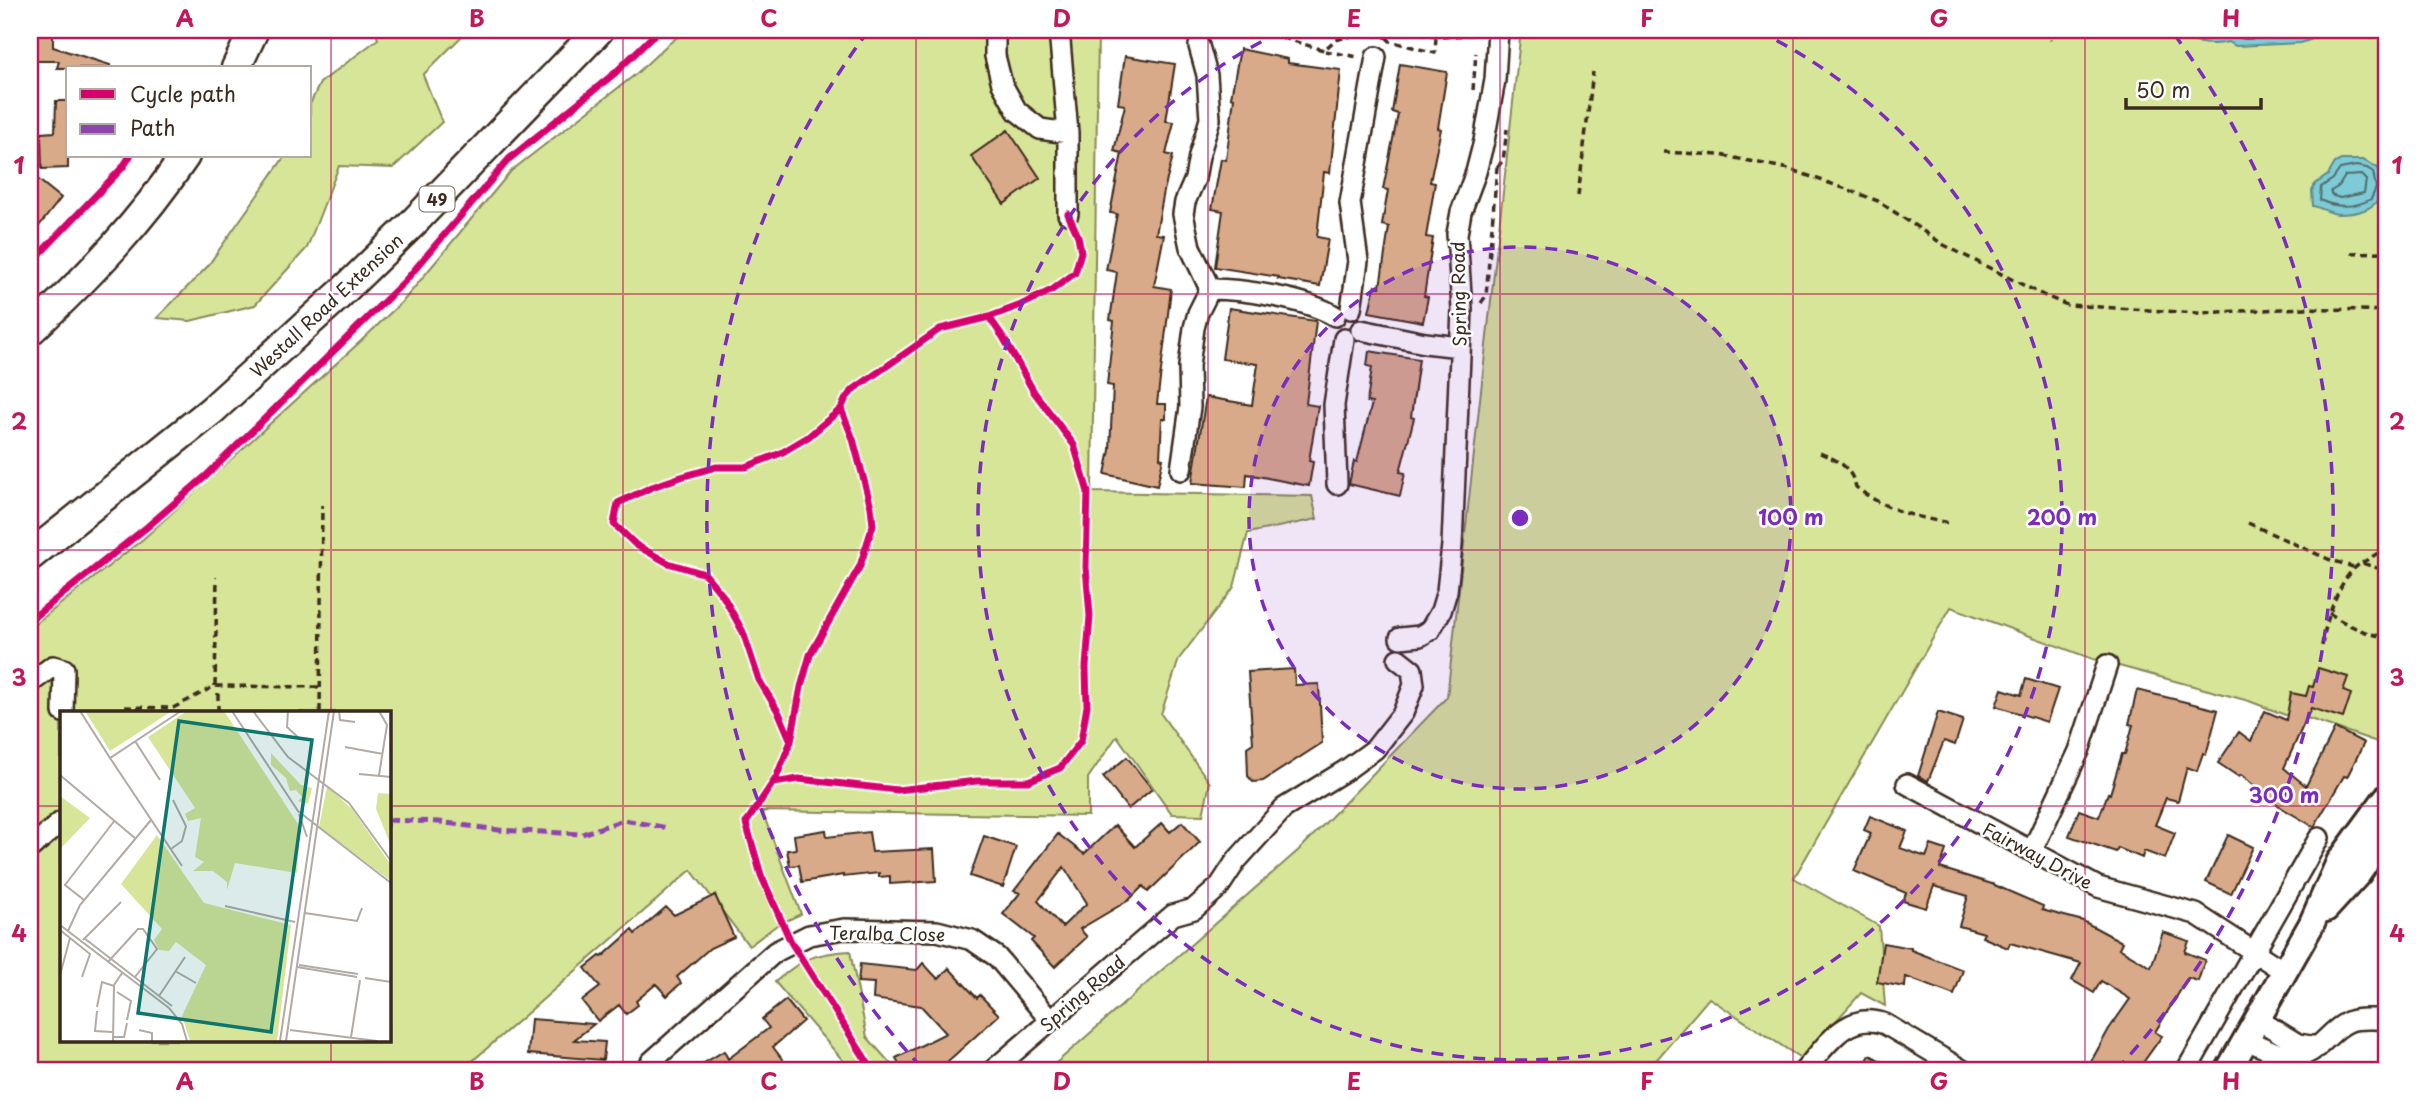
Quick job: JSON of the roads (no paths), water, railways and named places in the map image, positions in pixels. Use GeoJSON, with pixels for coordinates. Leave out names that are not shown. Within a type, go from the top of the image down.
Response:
{"type":"FeatureCollection","features":[{"type":"Feature","properties":{"kind":"highway"},"geometry":{"type":"LineString","coordinates":[[237,66],[254,30]]}},
{"type":"Feature","properties":{"kind":"highway","name":"Westall Road Extension"},"geometry":{"type":"LineString","coordinates":[[30,556],[211,411],[338,296],[599,32]]}},
{"type":"Feature","properties":{"kind":"highway"},"geometry":{"type":"LineString","coordinates":[[30,331],[79,285],[123,238],[184,158]]}},
{"type":"Feature","properties":{"kind":"main road"},"geometry":{"type":"LineString","coordinates":[[2228,1071],[2311,925],[2339,862],[2386,798]]}},
{"type":"Feature","properties":{"kind":"main road"},"geometry":{"type":"LineString","coordinates":[[2311,925],[2358,874],[2386,833]]}},
{"type":"Feature","properties":{"kind":"street"},"geometry":{"type":"LineString","coordinates":[[995,30],[995,55],[1002,84],[1017,111],[1040,129],[1068,133]]}},
{"type":"Feature","properties":{"kind":"street"},"geometry":{"type":"LineString","coordinates":[[1059,30],[1068,133],[1068,214]]}},
{"type":"Feature","properties":{"kind":"street","name":"Spring Road"},"geometry":{"type":"LineString","coordinates":[[1400,638],[1427,633],[1441,611],[1447,591],[1451,559],[1462,309],[1457,234],[1461,212],[1485,141],[1495,80],[1498,30]]}},
{"type":"Feature","properties":{"kind":"street"},"geometry":{"type":"LineString","coordinates":[[1199,46],[1207,75],[1210,119],[1194,184],[1183,211],[1190,247],[1210,289]]}},
{"type":"Feature","properties":{"kind":"street"},"geometry":{"type":"LineString","coordinates":[[1343,313],[1355,296],[1358,261],[1350,203],[1376,59]]}},
{"type":"Feature","properties":{"kind":"street"},"geometry":{"type":"LineString","coordinates":[[1210,289],[1235,290],[1311,305],[1359,318],[1334,405],[1337,484]]}},
{"type":"Feature","properties":{"kind":"street"},"geometry":{"type":"LineString","coordinates":[[1181,470],[1190,407],[1189,366],[1194,328],[1210,289]]}},
{"type":"Feature","properties":{"kind":"street"},"geometry":{"type":"LineString","coordinates":[[1353,335],[1460,347]]}},
{"type":"Feature","properties":{"kind":"street","name":"Spring Road"},"geometry":{"type":"LineString","coordinates":[[992,1071],[1173,915],[1194,909],[1219,887],[1236,861],[1284,807],[1360,760],[1388,735],[1403,713],[1415,682],[1411,668],[1398,659]]}},
{"type":"Feature","properties":{"kind":"street"},"geometry":{"type":"LineString","coordinates":[[2032,851],[2079,751],[2107,665]]}},
{"type":"Feature","properties":{"kind":"street"},"geometry":{"type":"LineString","coordinates":[[30,683],[53,666],[64,669],[63,711]]}},
{"type":"Feature","properties":{"kind":"street","name":"Fairway Drive"},"geometry":{"type":"LineString","coordinates":[[1907,784],[2098,887],[2196,914],[2285,972]]}},
{"type":"Feature","properties":{"kind":"street"},"geometry":{"type":"LineString","coordinates":[[30,848],[60,823]]}},
{"type":"Feature","properties":{"kind":"street"},"geometry":{"type":"LineString","coordinates":[[2186,1071],[2319,838]]}},
{"type":"Feature","properties":{"kind":"street","name":"Teralba Close"},"geometry":{"type":"LineString","coordinates":[[651,1062],[775,952],[809,935],[844,929],[945,932],[972,940],[997,957],[1051,1020]]}},
{"type":"Feature","properties":{"kind":"street"},"geometry":{"type":"LineString","coordinates":[[2251,1029],[2287,1056],[2305,1055],[2351,1020],[2386,1019]]}},
{"type":"Feature","properties":{"kind":"street"},"geometry":{"type":"LineString","coordinates":[[1804,1071],[1846,1026],[1872,1020],[1885,1024],[1964,1071]]}},
{"type":"Feature","properties":{"kind":"water"},"geometry":{"type":"Polygon","coordinates":[[[2165,30],[2324,30],[2321,36],[2301,43],[2236,46],[2228,42],[2196,42],[2165,30]]]}},
{"type":"Feature","properties":{"kind":"water"},"geometry":{"type":"Polygon","coordinates":[[[2341,160],[2363,160],[2378,168],[2382,179],[2380,197],[2368,208],[2339,214],[2313,206],[2312,191],[2315,184],[2328,175],[2335,163],[2341,160]]]}}]}
